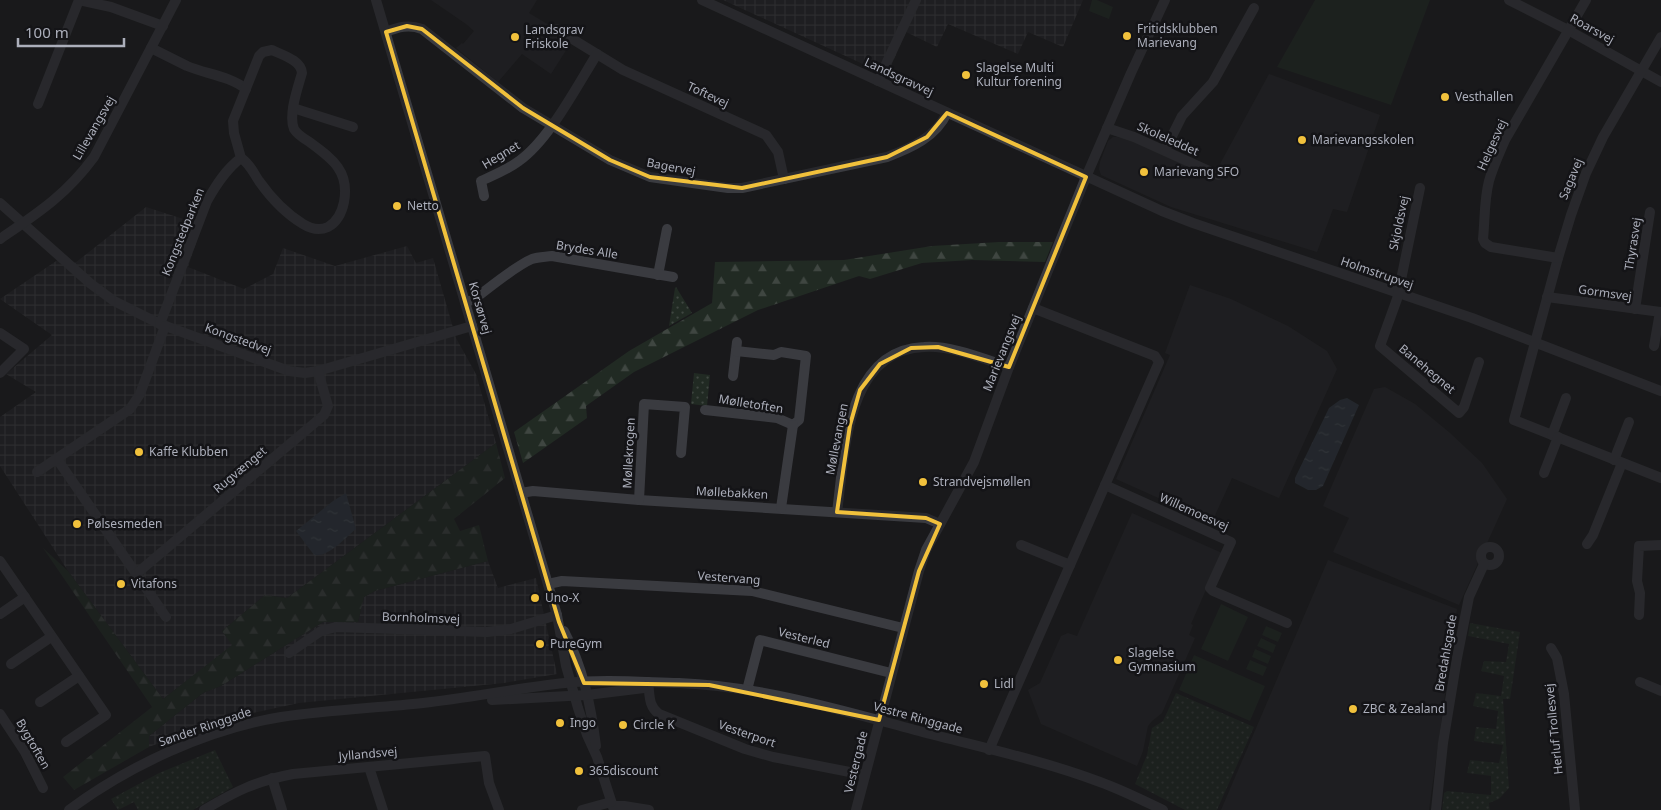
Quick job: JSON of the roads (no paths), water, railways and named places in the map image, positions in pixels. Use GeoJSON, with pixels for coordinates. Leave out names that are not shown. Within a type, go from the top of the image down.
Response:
{"type":"FeatureCollection","features":[{"type":"Feature","properties":{"kind":"street"},"geometry":{"type":"LineString","coordinates":[[38,104],[79,0],[111,7],[163,26]]}},
{"type":"Feature","properties":{"kind":"street","name":"Lillevangsvej"},"geometry":{"type":"LineString","coordinates":[[0,239],[23,224],[66,190],[89,163],[104,140],[176,0]]}},
{"type":"Feature","properties":{"kind":"street","name":"Korsørvej"},"geometry":{"type":"LineString","coordinates":[[376,0],[579,689],[592,713],[597,757],[613,806]]}},
{"type":"Feature","properties":{"kind":"street","name":"Landsgravvej"},"geometry":{"type":"LineString","coordinates":[[703,0],[1086,177]]}},
{"type":"Feature","properties":{"kind":"street"},"geometry":{"type":"LineString","coordinates":[[878,80],[916,0]]}},
{"type":"Feature","properties":{"kind":"street","name":"Marievangsvej"},"geometry":{"type":"LineString","coordinates":[[879,720],[926,550],[974,462],[1009,367],[1086,177],[1165,0]]}},
{"type":"Feature","properties":{"kind":"street","name":"Roarsvej"},"geometry":{"type":"LineString","coordinates":[[1509,0],[1568,30],[1661,82]]}},
{"type":"Feature","properties":{"kind":"street","name":"Helgesvej"},"geometry":{"type":"LineString","coordinates":[[1558,258],[1491,247],[1485,243],[1483,240],[1486,194],[1496,159],[1505,140],[1586,0]]}},
{"type":"Feature","properties":{"kind":"street"},"geometry":{"type":"LineString","coordinates":[[1165,150],[1182,116],[1213,82],[1254,8]]}},
{"type":"Feature","properties":{"kind":"street","name":"Bagervej"},"geometry":{"type":"LineString","coordinates":[[386,32],[407,26],[422,29],[509,98],[552,126],[631,171],[650,177],[728,188],[742,188],[887,157],[901,152],[927,137],[943,122],[947,112]]}},
{"type":"Feature","properties":{"kind":"street","name":"Toftevej"},"geometry":{"type":"LineString","coordinates":[[556,29],[623,70],[766,135],[778,152],[784,179]]}},
{"type":"Feature","properties":{"kind":"street","name":"Sagavej"},"geometry":{"type":"LineString","coordinates":[[1555,436],[1514,420],[1558,258],[1586,173],[1603,137],[1661,37]]}},
{"type":"Feature","properties":{"kind":"street"},"geometry":{"type":"LineString","coordinates":[[151,48],[188,66],[242,85],[246,89]]}},
{"type":"Feature","properties":{"kind":"street"},"geometry":{"type":"LineString","coordinates":[[272,50],[298,64],[301,68],[302,73],[293,108],[292,121],[295,130],[331,158],[345,181],[346,193],[339,216],[331,225],[324,228],[312,229],[303,225],[289,214],[271,196],[248,163],[241,158],[233,127],[235,116],[259,56],[263,52],[272,50]]}},
{"type":"Feature","properties":{"kind":"street"},"geometry":{"type":"LineString","coordinates":[[552,126],[597,54]]}},
{"type":"Feature","properties":{"kind":"street"},"geometry":{"type":"LineString","coordinates":[[293,108],[353,127]]}},
{"type":"Feature","properties":{"kind":"street","name":"Hegnet"},"geometry":{"type":"LineString","coordinates":[[484,196],[481,181],[502,172],[520,161],[538,144],[552,126]]}},
{"type":"Feature","properties":{"kind":"street","name":"Skoleleddet"},"geometry":{"type":"LineString","coordinates":[[1107,128],[1165,150],[1218,175]]}},
{"type":"Feature","properties":{"kind":"street","name":"Kongstedparken"},"geometry":{"type":"LineString","coordinates":[[163,325],[207,201],[225,173],[241,158]]}},
{"type":"Feature","properties":{"kind":"street","name":"Holmstrupvej"},"geometry":{"type":"LineString","coordinates":[[1086,177],[1193,223],[1398,292],[1661,391]]}},
{"type":"Feature","properties":{"kind":"street","name":"Skjoldsvej"},"geometry":{"type":"LineString","coordinates":[[1398,292],[1420,188]]}},
{"type":"Feature","properties":{"kind":"street","name":"Kongstedvej"},"geometry":{"type":"LineString","coordinates":[[0,203],[90,284],[114,300],[163,325],[289,371],[318,372],[472,326]]}},
{"type":"Feature","properties":{"kind":"street","name":"Thyrasvej"},"geometry":{"type":"LineString","coordinates":[[1635,309],[1650,212]]}},
{"type":"Feature","properties":{"kind":"street"},"geometry":{"type":"LineString","coordinates":[[658,275],[667,229]]}},
{"type":"Feature","properties":{"kind":"street","name":"Brydes Alle"},"geometry":{"type":"LineString","coordinates":[[466,302],[473,300],[522,265],[540,257],[552,256],[673,277]]}},
{"type":"Feature","properties":{"kind":"street","name":"Banehegnet"},"geometry":{"type":"LineString","coordinates":[[1398,292],[1380,346],[1459,413],[1464,407],[1479,362]]}},
{"type":"Feature","properties":{"kind":"street","name":"Gormsvej"},"geometry":{"type":"LineString","coordinates":[[1547,297],[1660,312],[1654,346]]}},
{"type":"Feature","properties":{"kind":"street"},"geometry":{"type":"LineString","coordinates":[[989,750],[1159,359],[1156,356],[1033,308]]}},
{"type":"Feature","properties":{"kind":"street"},"geometry":{"type":"LineString","coordinates":[[37,472],[136,402],[163,325]]}},
{"type":"Feature","properties":{"kind":"street"},"geometry":{"type":"LineString","coordinates":[[0,333],[24,350],[0,373]]}},
{"type":"Feature","properties":{"kind":"street","name":"Mølletoften"},"geometry":{"type":"LineString","coordinates":[[733,376],[737,346],[774,355],[781,352],[806,356],[799,420],[793,425],[781,508]]}},
{"type":"Feature","properties":{"kind":"street","name":"Møllevangen"},"geometry":{"type":"LineString","coordinates":[[837,512],[850,424],[860,390],[880,364],[900,352],[924,346],[960,352],[1009,367]]}},
{"type":"Feature","properties":{"kind":"street","name":"Rugvænget"},"geometry":{"type":"LineString","coordinates":[[136,574],[324,415],[328,406],[318,372]]}},
{"type":"Feature","properties":{"kind":"street"},"geometry":{"type":"LineString","coordinates":[[1544,473],[1566,398]]}},
{"type":"Feature","properties":{"kind":"street","name":"Møllekrogen"},"geometry":{"type":"LineString","coordinates":[[639,500],[644,404],[685,407],[681,453]]}},
{"type":"Feature","properties":{"kind":"street","name":"Mølletoften"},"geometry":{"type":"LineString","coordinates":[[705,410],[777,418],[793,425]]}},
{"type":"Feature","properties":{"kind":"street"},"geometry":{"type":"LineString","coordinates":[[1587,544],[1593,535],[1629,422]]}},
{"type":"Feature","properties":{"kind":"street"},"geometry":{"type":"LineString","coordinates":[[1555,436],[1661,478]]}},
{"type":"Feature","properties":{"kind":"street"},"geometry":{"type":"LineString","coordinates":[[57,459],[166,617]]}},
{"type":"Feature","properties":{"kind":"street","name":"Willemoesvej"},"geometry":{"type":"LineString","coordinates":[[1105,485],[1231,542],[1210,588],[1287,623]]}},
{"type":"Feature","properties":{"kind":"street","name":"Møllebakken"},"geometry":{"type":"LineString","coordinates":[[521,493],[533,491],[639,500],[926,518],[940,524]]}},
{"type":"Feature","properties":{"kind":"street"},"geometry":{"type":"LineString","coordinates":[[1022,545],[1070,565]]}},
{"type":"Feature","properties":{"kind":"street"},"geometry":{"type":"LineString","coordinates":[[1639,615],[1640,593],[1637,581],[1639,546],[1661,546]]}},
{"type":"Feature","properties":{"kind":"street"},"geometry":{"type":"LineString","coordinates":[[0,561],[106,715],[66,742]]}},
{"type":"Feature","properties":{"kind":"street","name":"Bredahlsgade"},"geometry":{"type":"LineString","coordinates":[[1436,810],[1443,743],[1457,658],[1469,597],[1484,564]]}},
{"type":"Feature","properties":{"kind":"street","name":"Vestervang"},"geometry":{"type":"LineString","coordinates":[[548,584],[562,580],[752,591],[903,628]]}},
{"type":"Feature","properties":{"kind":"street"},"geometry":{"type":"LineString","coordinates":[[0,614],[25,598]]}},
{"type":"Feature","properties":{"kind":"street","name":"Bornholmsvej"},"geometry":{"type":"LineString","coordinates":[[289,653],[321,631],[336,627],[487,632],[558,619]]}},
{"type":"Feature","properties":{"kind":"street"},"geometry":{"type":"LineString","coordinates":[[11,664],[51,637]]}},
{"type":"Feature","properties":{"kind":"street","name":"Vesterled"},"geometry":{"type":"LineString","coordinates":[[746,690],[760,640],[891,674]]}},
{"type":"Feature","properties":{"kind":"street","name":"Herluf Trollesvej"},"geometry":{"type":"LineString","coordinates":[[1551,648],[1557,658],[1564,694],[1575,810]]}},
{"type":"Feature","properties":{"kind":"street"},"geometry":{"type":"LineString","coordinates":[[40,702],[79,676]]}},
{"type":"Feature","properties":{"kind":"street","name":"Vestre Ringgade"},"geometry":{"type":"LineString","coordinates":[[579,689],[632,682],[709,685],[793,699],[1063,769],[1128,793],[1163,810]]}},
{"type":"Feature","properties":{"kind":"street"},"geometry":{"type":"LineString","coordinates":[[1640,682],[1661,690]]}},
{"type":"Feature","properties":{"kind":"street","name":"Vestre Ringgade"},"geometry":{"type":"LineString","coordinates":[[579,689],[652,684]]}},
{"type":"Feature","properties":{"kind":"street","name":"Vesterport"},"geometry":{"type":"LineString","coordinates":[[652,684],[650,705],[659,714],[745,749],[773,757],[865,775]]}},
{"type":"Feature","properties":{"kind":"street","name":"Sønder Ringgade"},"geometry":{"type":"LineString","coordinates":[[423,703],[579,689]]}},
{"type":"Feature","properties":{"kind":"street","name":"Sønder Ringgade"},"geometry":{"type":"LineString","coordinates":[[68,810],[125,773],[159,756],[214,734],[240,727],[298,715],[579,689]]}},
{"type":"Feature","properties":{"kind":"street","name":"Bygtoften"},"geometry":{"type":"LineString","coordinates":[[0,714],[25,752],[43,788]]}},
{"type":"Feature","properties":{"kind":"street","name":"Vestergade"},"geometry":{"type":"LineString","coordinates":[[856,810],[879,720]]}},
{"type":"Feature","properties":{"kind":"street","name":"Jyllandsvej"},"geometry":{"type":"LineString","coordinates":[[204,810],[250,785],[272,778],[369,766],[485,756],[489,783],[499,810]]}},
{"type":"Feature","properties":{"kind":"street"},"geometry":{"type":"LineString","coordinates":[[369,766],[383,810]]}},
{"type":"Feature","properties":{"kind":"street"},"geometry":{"type":"LineString","coordinates":[[272,778],[282,810]]}},
{"type":"Feature","properties":{"kind":"street"},"geometry":{"type":"LineString","coordinates":[[582,810],[613,806],[649,810]]}},
{"type":"Feature","properties":{"kind":"water"},"geometry":{"type":"Polygon","coordinates":[[[1347,398],[1359,405],[1323,486],[1316,490],[1308,490],[1295,483],[1295,478],[1329,408],[1340,400],[1347,398]]]}},
{"type":"Feature","properties":{"kind":"water"},"geometry":{"type":"Polygon","coordinates":[[[346,493],[356,529],[331,550],[314,555],[296,531],[346,493]]]}},
{"type":"Feature","properties":{"kind":"place","name":"Fritidsklubben Marievang"},"geometry":{"type":"Point","coordinates":[1127,36]}},
{"type":"Feature","properties":{"kind":"place","name":"Landsgrav Friskole"},"geometry":{"type":"Point","coordinates":[515,37]}},
{"type":"Feature","properties":{"kind":"place","name":"Slagelse Multi Kultur forening"},"geometry":{"type":"Point","coordinates":[966,75]}},
{"type":"Feature","properties":{"kind":"place","name":"Vesthallen"},"geometry":{"type":"Point","coordinates":[1445,97]}},
{"type":"Feature","properties":{"kind":"place","name":"Marievangsskolen"},"geometry":{"type":"Point","coordinates":[1302,140]}},
{"type":"Feature","properties":{"kind":"place","name":"Marievang SFO"},"geometry":{"type":"Point","coordinates":[1144,172]}},
{"type":"Feature","properties":{"kind":"place","name":"Netto"},"geometry":{"type":"Point","coordinates":[397,206]}},
{"type":"Feature","properties":{"kind":"place","name":"Kaffe Klubben"},"geometry":{"type":"Point","coordinates":[139,452]}},
{"type":"Feature","properties":{"kind":"place","name":"Strandvejsmøllen"},"geometry":{"type":"Point","coordinates":[923,482]}},
{"type":"Feature","properties":{"kind":"place","name":"Pølsesmeden"},"geometry":{"type":"Point","coordinates":[77,524]}},
{"type":"Feature","properties":{"kind":"place","name":"Vitafons"},"geometry":{"type":"Point","coordinates":[121,584]}},
{"type":"Feature","properties":{"kind":"place","name":"Uno-X"},"geometry":{"type":"Point","coordinates":[535,598]}},
{"type":"Feature","properties":{"kind":"place","name":"PureGym"},"geometry":{"type":"Point","coordinates":[540,644]}},
{"type":"Feature","properties":{"kind":"place","name":"Slagelse Gymnasium"},"geometry":{"type":"Point","coordinates":[1118,660]}},
{"type":"Feature","properties":{"kind":"place","name":"Lidl"},"geometry":{"type":"Point","coordinates":[984,684]}},
{"type":"Feature","properties":{"kind":"place","name":"ZBC & Zealand"},"geometry":{"type":"Point","coordinates":[1353,709]}},
{"type":"Feature","properties":{"kind":"place","name":"Ingo"},"geometry":{"type":"Point","coordinates":[560,723]}},
{"type":"Feature","properties":{"kind":"place","name":"Circle K"},"geometry":{"type":"Point","coordinates":[623,725]}},
{"type":"Feature","properties":{"kind":"place","name":"365discount"},"geometry":{"type":"Point","coordinates":[579,771]}}]}
